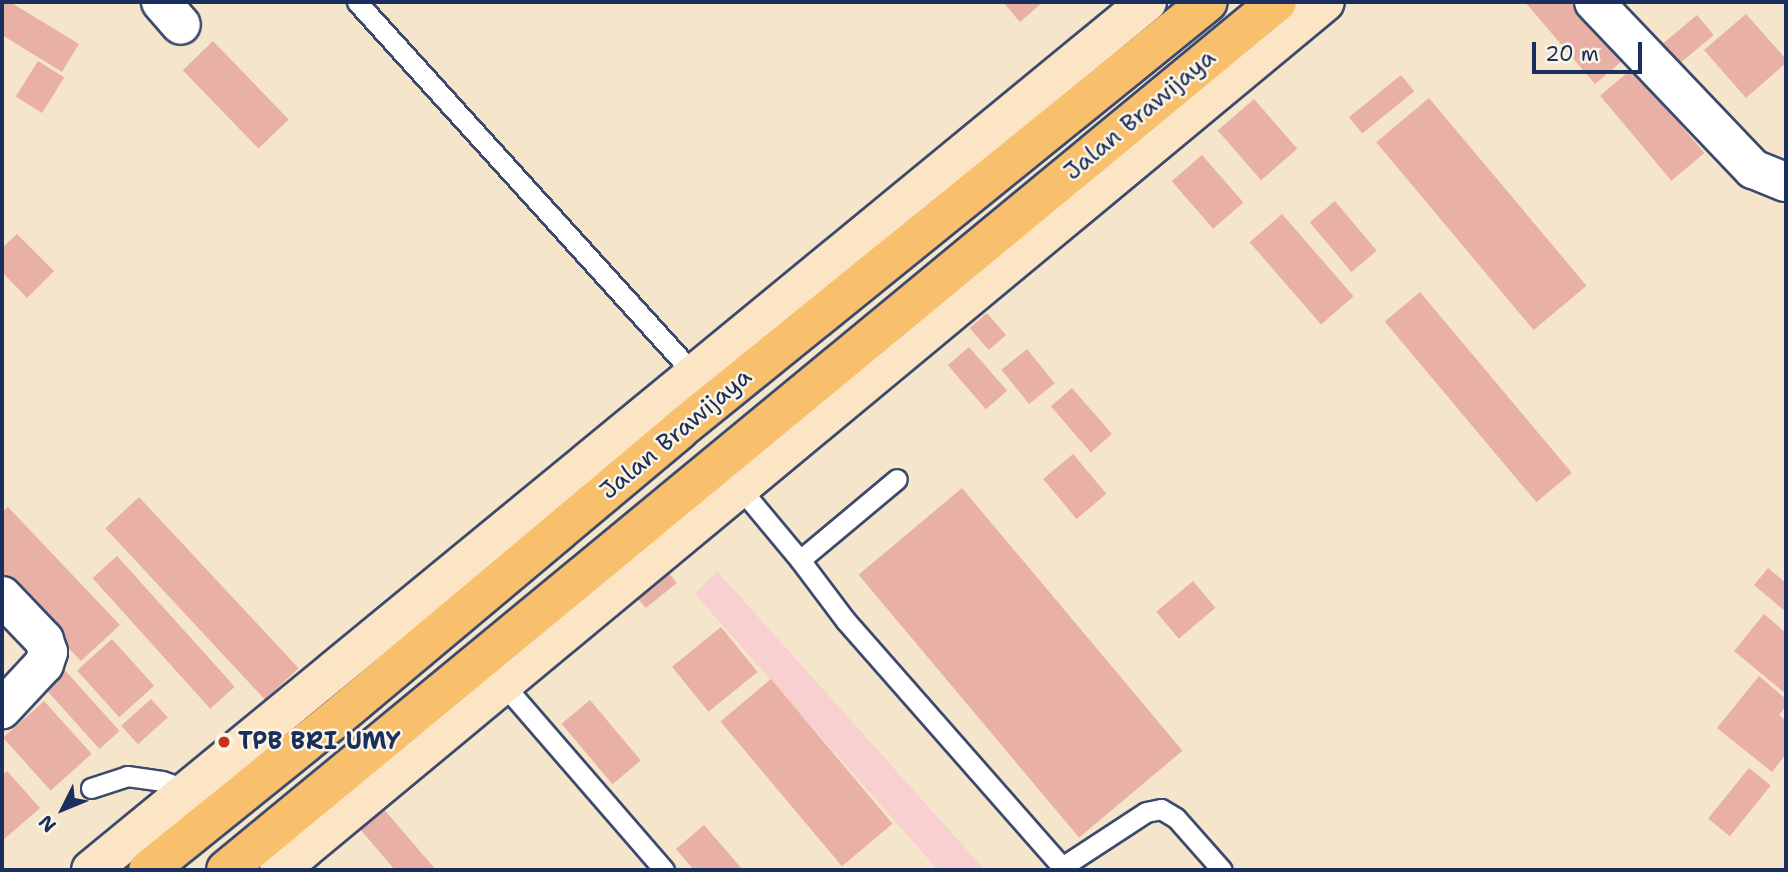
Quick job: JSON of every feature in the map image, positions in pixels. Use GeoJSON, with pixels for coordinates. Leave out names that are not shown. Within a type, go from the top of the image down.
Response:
{"type":"FeatureCollection","features":[{"type":"Feature","properties":{"kind":"highway","name":"Jalan Brawijaya"},"geometry":{"type":"LineString","coordinates":[[148,870],[334,720],[679,430],[1208,2]]}},
{"type":"Feature","properties":{"kind":"highway","name":"Jalan Brawijaya"},"geometry":{"type":"LineString","coordinates":[[226,870],[726,477],[1277,2]]}},
{"type":"Feature","properties":{"kind":"highway"},"geometry":{"type":"LineString","coordinates":[[679,430],[726,477]]}},
{"type":"Feature","properties":{"kind":"street"},"geometry":{"type":"LineString","coordinates":[[91,870],[1147,2]]}},
{"type":"Feature","properties":{"kind":"street"},"geometry":{"type":"LineString","coordinates":[[279,870],[503,684],[726,477],[1325,2]]}},
{"type":"Feature","properties":{"kind":"street"},"geometry":{"type":"LineString","coordinates":[[1594,2],[1753,169],[1786,182]]}},
{"type":"Feature","properties":{"kind":"street"},"geometry":{"type":"LineString","coordinates":[[2,596],[44,640],[48,652],[44,664],[2,709]]}},
{"type":"Feature","properties":{"kind":"lane"},"geometry":{"type":"LineString","coordinates":[[357,2],[695,374]]}},
{"type":"Feature","properties":{"kind":"lane"},"geometry":{"type":"LineString","coordinates":[[726,477],[800,560],[846,621],[1063,869],[1146,812],[1161,809],[1176,818],[1222,870]]}},
{"type":"Feature","properties":{"kind":"lane"},"geometry":{"type":"LineString","coordinates":[[800,560],[897,479]]}},
{"type":"Feature","properties":{"kind":"lane"},"geometry":{"type":"LineString","coordinates":[[503,684],[664,870]]}},
{"type":"Feature","properties":{"kind":"lane"},"geometry":{"type":"LineString","coordinates":[[91,789],[127,776],[162,781],[188,790]]}},
{"type":"Feature","properties":{"kind":"shaded area"},"geometry":{"type":"Polygon","coordinates":[[[717,571],[985,870],[938,870],[695,594],[717,571]]]}},
{"type":"Feature","properties":{"kind":"building"},"geometry":{"type":"Polygon","coordinates":[[[2,2],[10,2],[79,44],[62,72],[2,35],[2,2]]]}},
{"type":"Feature","properties":{"kind":"building"},"geometry":{"type":"Polygon","coordinates":[[[1003,2],[1043,2],[1020,22],[1003,2]]]}},
{"type":"Feature","properties":{"kind":"building"},"geometry":{"type":"Polygon","coordinates":[[[1525,2],[1570,2],[1621,62],[1595,84],[1525,2]]]}},
{"type":"Feature","properties":{"kind":"building"},"geometry":{"type":"Polygon","coordinates":[[[1746,14],[1786,59],[1786,63],[1746,98],[1704,50],[1746,14]]]}},
{"type":"Feature","properties":{"kind":"building"},"geometry":{"type":"Polygon","coordinates":[[[1697,15],[1714,35],[1668,73],[1651,54],[1697,15]]]}},
{"type":"Feature","properties":{"kind":"building"},"geometry":{"type":"Polygon","coordinates":[[[213,41],[289,119],[259,149],[183,70],[213,41]]]}},
{"type":"Feature","properties":{"kind":"building"},"geometry":{"type":"Polygon","coordinates":[[[38,61],[64,77],[42,113],[16,97],[38,61]]]}},
{"type":"Feature","properties":{"kind":"building"},"geometry":{"type":"Polygon","coordinates":[[[1633,68],[1704,153],[1671,181],[1600,96],[1633,68]]]}},
{"type":"Feature","properties":{"kind":"building"},"geometry":{"type":"Polygon","coordinates":[[[1401,75],[1414,91],[1362,133],[1349,117],[1401,75]]]}},
{"type":"Feature","properties":{"kind":"building"},"geometry":{"type":"Polygon","coordinates":[[[1429,98],[1586,286],[1534,330],[1376,142],[1429,98]]]}},
{"type":"Feature","properties":{"kind":"building"},"geometry":{"type":"Polygon","coordinates":[[[1254,99],[1297,149],[1261,180],[1218,130],[1254,99]]]}},
{"type":"Feature","properties":{"kind":"building"},"geometry":{"type":"Polygon","coordinates":[[[1202,155],[1243,203],[1213,229],[1172,181],[1202,155]]]}},
{"type":"Feature","properties":{"kind":"building"},"geometry":{"type":"Polygon","coordinates":[[[1335,201],[1377,251],[1352,272],[1310,222],[1335,201]]]}},
{"type":"Feature","properties":{"kind":"building"},"geometry":{"type":"Polygon","coordinates":[[[1282,214],[1354,296],[1321,324],[1250,242],[1282,214]]]}},
{"type":"Feature","properties":{"kind":"building"},"geometry":{"type":"Polygon","coordinates":[[[17,234],[54,271],[27,298],[2,272],[2,248],[17,234]]]}},
{"type":"Feature","properties":{"kind":"building"},"geometry":{"type":"Polygon","coordinates":[[[1420,292],[1572,473],[1536,502],[1385,322],[1420,292]]]}},
{"type":"Feature","properties":{"kind":"building"},"geometry":{"type":"Polygon","coordinates":[[[987,313],[1006,335],[989,350],[970,328],[987,313]]]}},
{"type":"Feature","properties":{"kind":"building"},"geometry":{"type":"Polygon","coordinates":[[[969,347],[1007,391],[986,409],[948,365],[969,347]]]}},
{"type":"Feature","properties":{"kind":"building"},"geometry":{"type":"Polygon","coordinates":[[[1027,349],[1055,383],[1029,404],[1001,370],[1027,349]]]}},
{"type":"Feature","properties":{"kind":"building"},"geometry":{"type":"Polygon","coordinates":[[[1072,388],[1112,434],[1091,452],[1051,406],[1072,388]]]}},
{"type":"Feature","properties":{"kind":"building"},"geometry":{"type":"Polygon","coordinates":[[[1073,454],[1106,494],[1077,519],[1043,479],[1073,454]]]}},
{"type":"Feature","properties":{"kind":"building"},"geometry":{"type":"Polygon","coordinates":[[[962,488],[1182,751],[1079,838],[859,575],[962,488]]]}},
{"type":"Feature","properties":{"kind":"building"},"geometry":{"type":"Polygon","coordinates":[[[139,497],[299,668],[265,700],[105,528],[139,497]]]}},
{"type":"Feature","properties":{"kind":"building"},"geometry":{"type":"Polygon","coordinates":[[[8,507],[120,625],[81,661],[2,579],[2,512],[8,507]]]}},
{"type":"Feature","properties":{"kind":"building"},"geometry":{"type":"Polygon","coordinates":[[[117,556],[235,687],[210,709],[92,578],[117,556]]]}},
{"type":"Feature","properties":{"kind":"building"},"geometry":{"type":"Polygon","coordinates":[[[1768,568],[1786,583],[1786,612],[1754,585],[1768,568]]]}},
{"type":"Feature","properties":{"kind":"building"},"geometry":{"type":"Polygon","coordinates":[[[668,572],[677,583],[646,608],[637,597],[668,572]]]}},
{"type":"Feature","properties":{"kind":"building"},"geometry":{"type":"Polygon","coordinates":[[[1193,581],[1215,608],[1179,639],[1156,612],[1193,581]]]}},
{"type":"Feature","properties":{"kind":"building"},"geometry":{"type":"Polygon","coordinates":[[[1764,614],[1786,633],[1786,694],[1734,651],[1764,614]]]}},
{"type":"Feature","properties":{"kind":"building"},"geometry":{"type":"Polygon","coordinates":[[[721,627],[758,672],[709,712],[672,667],[721,627]]]}},
{"type":"Feature","properties":{"kind":"building"},"geometry":{"type":"Polygon","coordinates":[[[112,639],[154,686],[119,717],[77,670],[112,639]]]}},
{"type":"Feature","properties":{"kind":"building"},"geometry":{"type":"Polygon","coordinates":[[[62,667],[120,731],[99,749],[42,685],[62,667]]]}},
{"type":"Feature","properties":{"kind":"building"},"geometry":{"type":"Polygon","coordinates":[[[1759,676],[1786,699],[1786,706],[1779,715],[1786,721],[1786,754],[1772,772],[1717,728],[1759,676]]]}},
{"type":"Feature","properties":{"kind":"building"},"geometry":{"type":"Polygon","coordinates":[[[771,679],[892,824],[842,866],[720,721],[771,679]]]}},
{"type":"Feature","properties":{"kind":"building"},"geometry":{"type":"Polygon","coordinates":[[[151,699],[168,718],[138,744],[121,726],[151,699]]]}},
{"type":"Feature","properties":{"kind":"building"},"geometry":{"type":"Polygon","coordinates":[[[590,700],[641,761],[612,784],[562,724],[590,700]]]}},
{"type":"Feature","properties":{"kind":"building"},"geometry":{"type":"Polygon","coordinates":[[[44,701],[92,754],[51,791],[3,738],[44,701]]]}},
{"type":"Feature","properties":{"kind":"building"},"geometry":{"type":"Polygon","coordinates":[[[1749,768],[1771,786],[1730,836],[1708,819],[1749,768]]]}},
{"type":"Feature","properties":{"kind":"building"},"geometry":{"type":"Polygon","coordinates":[[[7,771],[40,808],[2,841],[2,776],[7,771]]]}},
{"type":"Feature","properties":{"kind":"building"},"geometry":{"type":"Polygon","coordinates":[[[382,807],[436,870],[395,870],[359,828],[382,807]]]}},
{"type":"Feature","properties":{"kind":"building"},"geometry":{"type":"Polygon","coordinates":[[[704,825],[743,870],[694,870],[676,849],[704,825]]]}},
{"type":"Feature","properties":{"kind":"place","name":"TPB BRI UMY"},"geometry":{"type":"Point","coordinates":[224,742]}}]}
